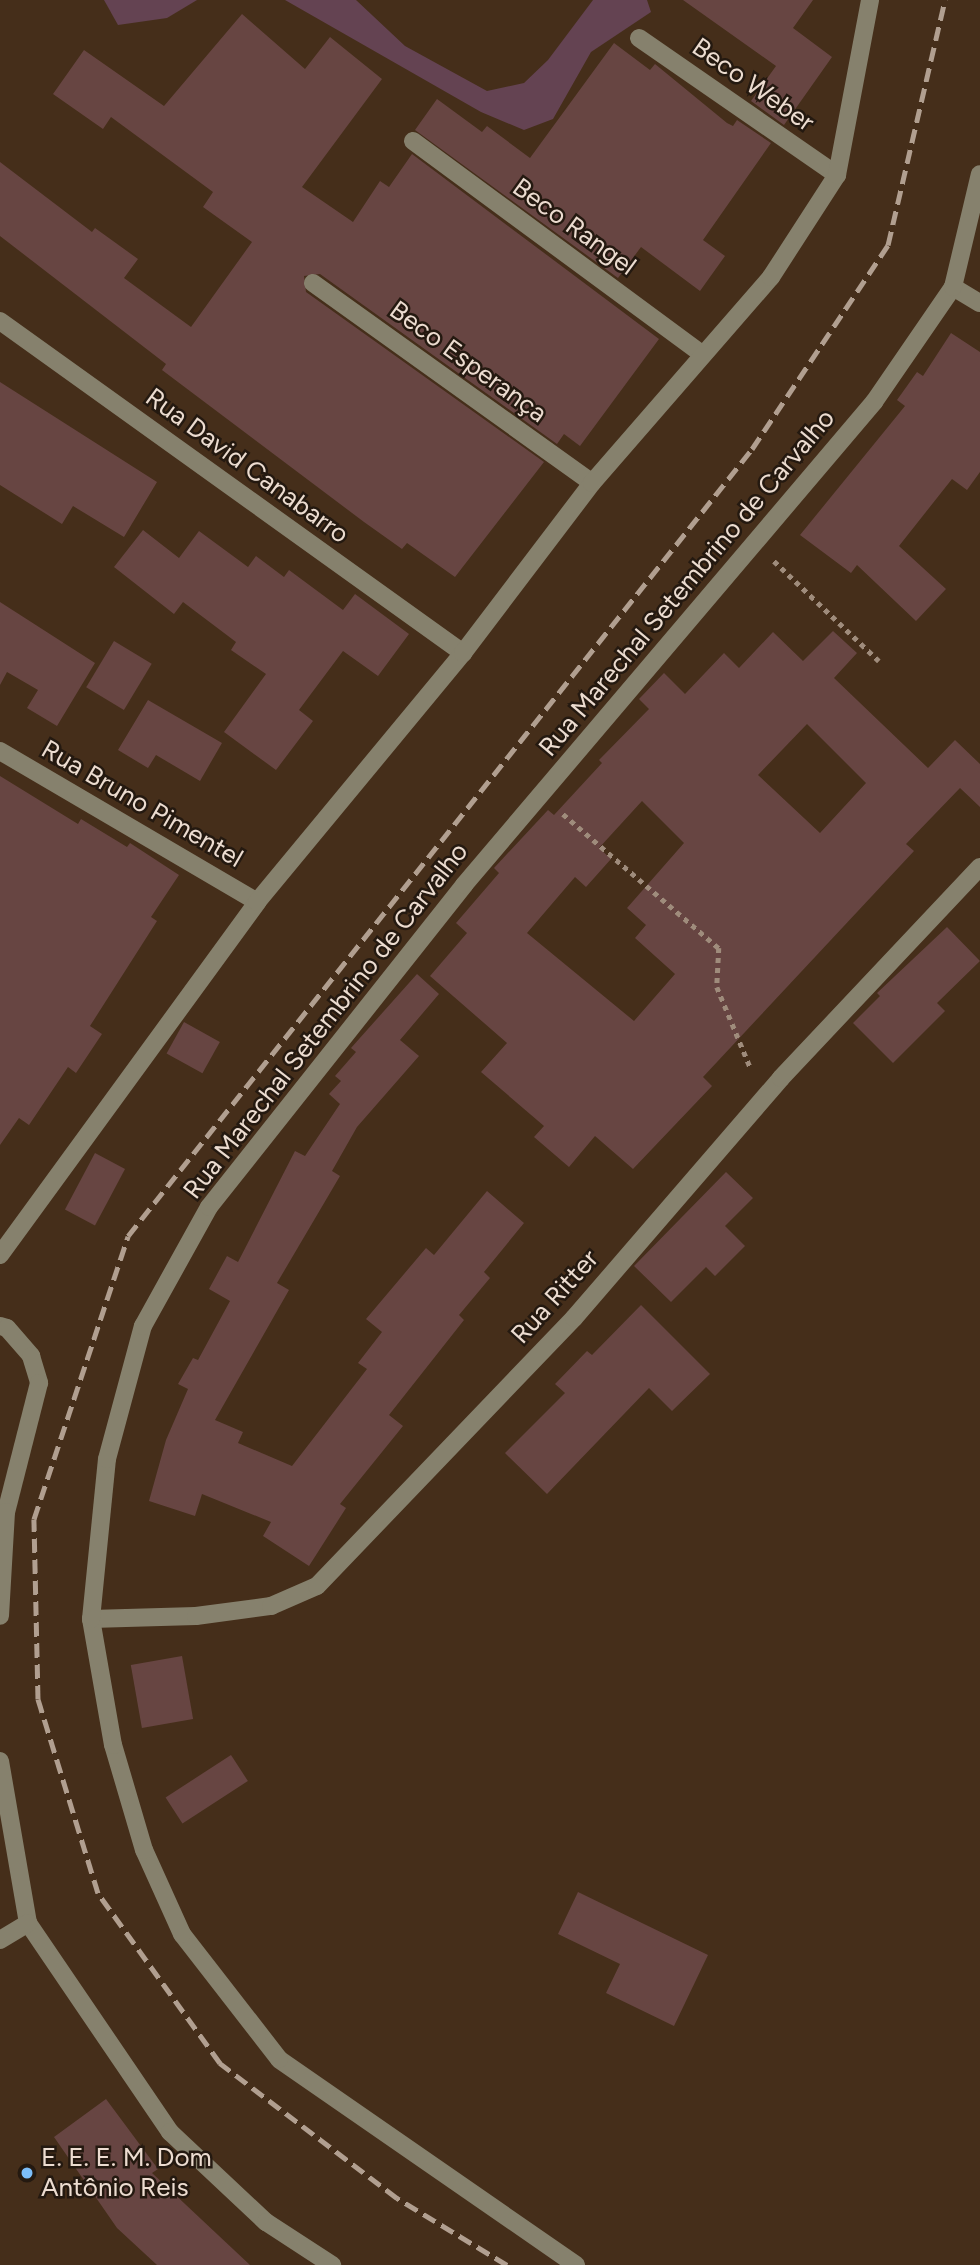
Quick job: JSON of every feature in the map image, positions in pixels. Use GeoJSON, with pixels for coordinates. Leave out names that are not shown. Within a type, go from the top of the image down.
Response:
{"type":"FeatureCollection","features":[{"type":"Feature","properties":{"kind":"street"},"geometry":{"type":"LineString","coordinates":[[0,1255],[257,902],[463,653],[592,483],[771,277],[837,175],[870,0]]}},
{"type":"Feature","properties":{"kind":"street","name":"Beco Weber"},"geometry":{"type":"LineString","coordinates":[[639,38],[837,175]]}},
{"type":"Feature","properties":{"kind":"street","name":"Beco Rangel"},"geometry":{"type":"LineString","coordinates":[[413,141],[703,355]]}},
{"type":"Feature","properties":{"kind":"street","name":"Rua Marechal Setembrino de Carvalho"},"geometry":{"type":"LineString","coordinates":[[576,2265],[279,2059],[182,1934],[136,1824],[113,1745],[91,1619],[107,1459],[143,1326],[209,1207],[541,795],[874,402],[953,287],[980,174]]}},
{"type":"Feature","properties":{"kind":"street","name":"Beco Esperança"},"geometry":{"type":"LineString","coordinates":[[313,283],[592,483]]}},
{"type":"Feature","properties":{"kind":"street"},"geometry":{"type":"LineString","coordinates":[[953,287],[980,303]]}},
{"type":"Feature","properties":{"kind":"street","name":"Rua David Canabarro"},"geometry":{"type":"LineString","coordinates":[[0,321],[463,653]]}},
{"type":"Feature","properties":{"kind":"street","name":"Rua Bruno Pimentel"},"geometry":{"type":"LineString","coordinates":[[0,751],[257,902]]}},
{"type":"Feature","properties":{"kind":"street","name":"Rua Ritter"},"geometry":{"type":"LineString","coordinates":[[91,1619],[196,1616],[271,1606],[317,1586],[574,1318],[763,1098],[980,867]]}},
{"type":"Feature","properties":{"kind":"street"},"geometry":{"type":"LineString","coordinates":[[0,1326],[7,1328],[32,1356],[39,1383],[6,1512],[0,1616]]}},
{"type":"Feature","properties":{"kind":"street"},"geometry":{"type":"LineString","coordinates":[[0,1761],[28,1923],[170,2132],[266,2222],[332,2265]]}},
{"type":"Feature","properties":{"kind":"street"},"geometry":{"type":"LineString","coordinates":[[0,1940],[28,1923]]}},
{"type":"Feature","properties":{"kind":"path"},"geometry":{"type":"LineString","coordinates":[[755,544],[879,661]]}},
{"type":"Feature","properties":{"kind":"path"},"geometry":{"type":"LineString","coordinates":[[541,795],[719,948],[717,987],[763,1098]]}},
{"type":"Feature","properties":{"kind":"shaded area"},"geometry":{"type":"Polygon","coordinates":[[[104,0],[197,0],[167,18],[118,25],[104,0]]]}},
{"type":"Feature","properties":{"kind":"shaded area"},"geometry":{"type":"Polygon","coordinates":[[[285,0],[356,0],[405,46],[487,91],[524,83],[548,60],[593,0],[647,0],[651,12],[591,52],[553,119],[524,130],[481,112],[285,0]]]}},
{"type":"Feature","properties":{"kind":"building"},"geometry":{"type":"Polygon","coordinates":[[[683,0],[813,0],[793,28],[832,57],[784,125],[751,101],[776,66],[683,0]]]}},
{"type":"Feature","properties":{"kind":"building"},"geometry":{"type":"Polygon","coordinates":[[[242,14],[305,69],[330,37],[382,79],[302,187],[353,222],[380,181],[389,187],[412,154],[659,339],[580,446],[564,434],[557,444],[320,274],[304,276],[306,292],[544,462],[455,577],[407,543],[402,549],[364,522],[162,370],[166,364],[0,236],[0,162],[92,232],[95,228],[138,259],[124,278],[191,327],[252,242],[203,207],[213,192],[111,117],[103,129],[53,94],[84,50],[164,106],[242,14]]]}},
{"type":"Feature","properties":{"kind":"building"},"geometry":{"type":"Polygon","coordinates":[[[614,43],[650,70],[655,64],[727,123],[733,126],[737,120],[771,143],[703,240],[725,256],[700,291],[641,247],[618,278],[415,130],[437,99],[482,132],[487,126],[530,158],[614,43]]]}},
{"type":"Feature","properties":{"kind":"building"},"geometry":{"type":"Polygon","coordinates":[[[951,333],[980,352],[980,472],[967,490],[952,479],[899,546],[946,589],[916,621],[857,565],[851,573],[800,535],[905,406],[897,400],[917,372],[923,376],[951,333]]]}},
{"type":"Feature","properties":{"kind":"building"},"geometry":{"type":"Polygon","coordinates":[[[0,382],[157,482],[124,537],[73,506],[62,524],[0,485],[0,382]]]}},
{"type":"Feature","properties":{"kind":"building"},"geometry":{"type":"Polygon","coordinates":[[[143,530],[179,558],[199,531],[248,567],[256,556],[284,577],[289,570],[343,610],[355,594],[409,634],[378,676],[343,651],[299,710],[313,721],[276,770],[224,732],[266,674],[231,650],[236,642],[183,602],[174,614],[114,567],[143,530]]]}},
{"type":"Feature","properties":{"kind":"building"},"geometry":{"type":"Polygon","coordinates":[[[0,602],[95,663],[57,726],[27,708],[38,690],[7,672],[0,685],[0,602]]]}},
{"type":"Feature","properties":{"kind":"building"},"geometry":{"type":"Polygon","coordinates":[[[833,631],[857,653],[834,678],[928,768],[955,740],[980,764],[980,807],[960,788],[906,844],[914,851],[703,1077],[712,1086],[633,1169],[595,1136],[569,1167],[534,1137],[544,1126],[481,1072],[507,1043],[430,976],[467,933],[456,923],[499,873],[494,868],[548,810],[554,815],[602,763],[599,760],[649,709],[639,699],[664,673],[685,694],[724,653],[739,668],[773,632],[803,661],[833,631]],[[807,724],[758,775],[820,833],[866,783],[807,724]],[[642,801],[599,848],[611,859],[586,887],[575,877],[527,933],[634,1021],[675,974],[635,938],[646,925],[627,908],[684,843],[642,801]]]}},
{"type":"Feature","properties":{"kind":"building"},"geometry":{"type":"Polygon","coordinates":[[[114,641],[152,664],[124,710],[86,687],[114,641]]]}},
{"type":"Feature","properties":{"kind":"building"},"geometry":{"type":"Polygon","coordinates":[[[148,700],[222,743],[200,781],[156,755],[148,768],[118,750],[148,700]]]}},
{"type":"Feature","properties":{"kind":"building"},"geometry":{"type":"Polygon","coordinates":[[[0,776],[78,824],[81,819],[127,847],[130,843],[179,875],[151,917],[157,921],[90,1026],[102,1034],[76,1073],[68,1067],[29,1125],[19,1118],[0,1145],[0,776]]]}},
{"type":"Feature","properties":{"kind":"building"},"geometry":{"type":"Polygon","coordinates":[[[947,927],[980,961],[937,1003],[945,1011],[893,1063],[853,1023],[880,996],[877,993],[947,927]]]}},
{"type":"Feature","properties":{"kind":"building"},"geometry":{"type":"Polygon","coordinates":[[[417,974],[439,994],[400,1040],[419,1056],[357,1127],[332,1171],[340,1176],[277,1283],[289,1290],[215,1420],[243,1432],[238,1443],[292,1466],[367,1369],[358,1363],[382,1332],[366,1319],[426,1248],[434,1255],[487,1191],[524,1223],[484,1272],[490,1278],[459,1315],[464,1320],[389,1415],[403,1426],[340,1504],[346,1508],[309,1566],[263,1536],[271,1522],[202,1494],[195,1516],[149,1501],[166,1440],[188,1389],[178,1384],[193,1358],[198,1360],[230,1301],[209,1289],[227,1256],[238,1262],[295,1151],[305,1156],[340,1104],[329,1094],[341,1081],[335,1076],[356,1052],[351,1048],[417,974]]]}},
{"type":"Feature","properties":{"kind":"building"},"geometry":{"type":"Polygon","coordinates":[[[184,1022],[220,1042],[202,1073],[167,1053],[184,1022]]]}},
{"type":"Feature","properties":{"kind":"building"},"geometry":{"type":"Polygon","coordinates":[[[95,1153],[125,1169],[95,1225],[65,1210],[95,1153]]]}},
{"type":"Feature","properties":{"kind":"building"},"geometry":{"type":"Polygon","coordinates":[[[726,1172],[753,1198],[725,1226],[745,1246],[715,1276],[706,1267],[671,1302],[634,1266],[726,1172]]]}},
{"type":"Feature","properties":{"kind":"building"},"geometry":{"type":"Polygon","coordinates":[[[641,1305],[710,1374],[672,1411],[649,1388],[547,1494],[505,1453],[565,1393],[555,1384],[587,1351],[592,1355],[641,1305]]]}},
{"type":"Feature","properties":{"kind":"building"},"geometry":{"type":"Polygon","coordinates":[[[182,1656],[193,1719],[142,1728],[131,1665],[182,1656]]]}},
{"type":"Feature","properties":{"kind":"building"},"geometry":{"type":"Polygon","coordinates":[[[231,1755],[248,1781],[182,1823],[166,1797],[231,1755]]]}},
{"type":"Feature","properties":{"kind":"building"},"geometry":{"type":"Polygon","coordinates":[[[578,1892],[708,1955],[674,2026],[606,1993],[620,1964],[558,1934],[578,1892]]]}},
{"type":"Feature","properties":{"kind":"building"},"geometry":{"type":"Polygon","coordinates":[[[106,2099],[158,2169],[152,2173],[250,2265],[157,2265],[117,2228],[54,2137],[106,2099]]]}},
{"type":"Feature","properties":{"kind":"railway"},"geometry":{"type":"LineString","coordinates":[[507,2265],[397,2198],[220,2063],[98,1893],[38,1699],[34,1519],[128,1236],[752,449],[888,245],[945,0]]}},
{"type":"Feature","properties":{"kind":"place","name":"E. E. E. M. Dom Antônio Reis"},"geometry":{"type":"Point","coordinates":[27,2173]}}]}
